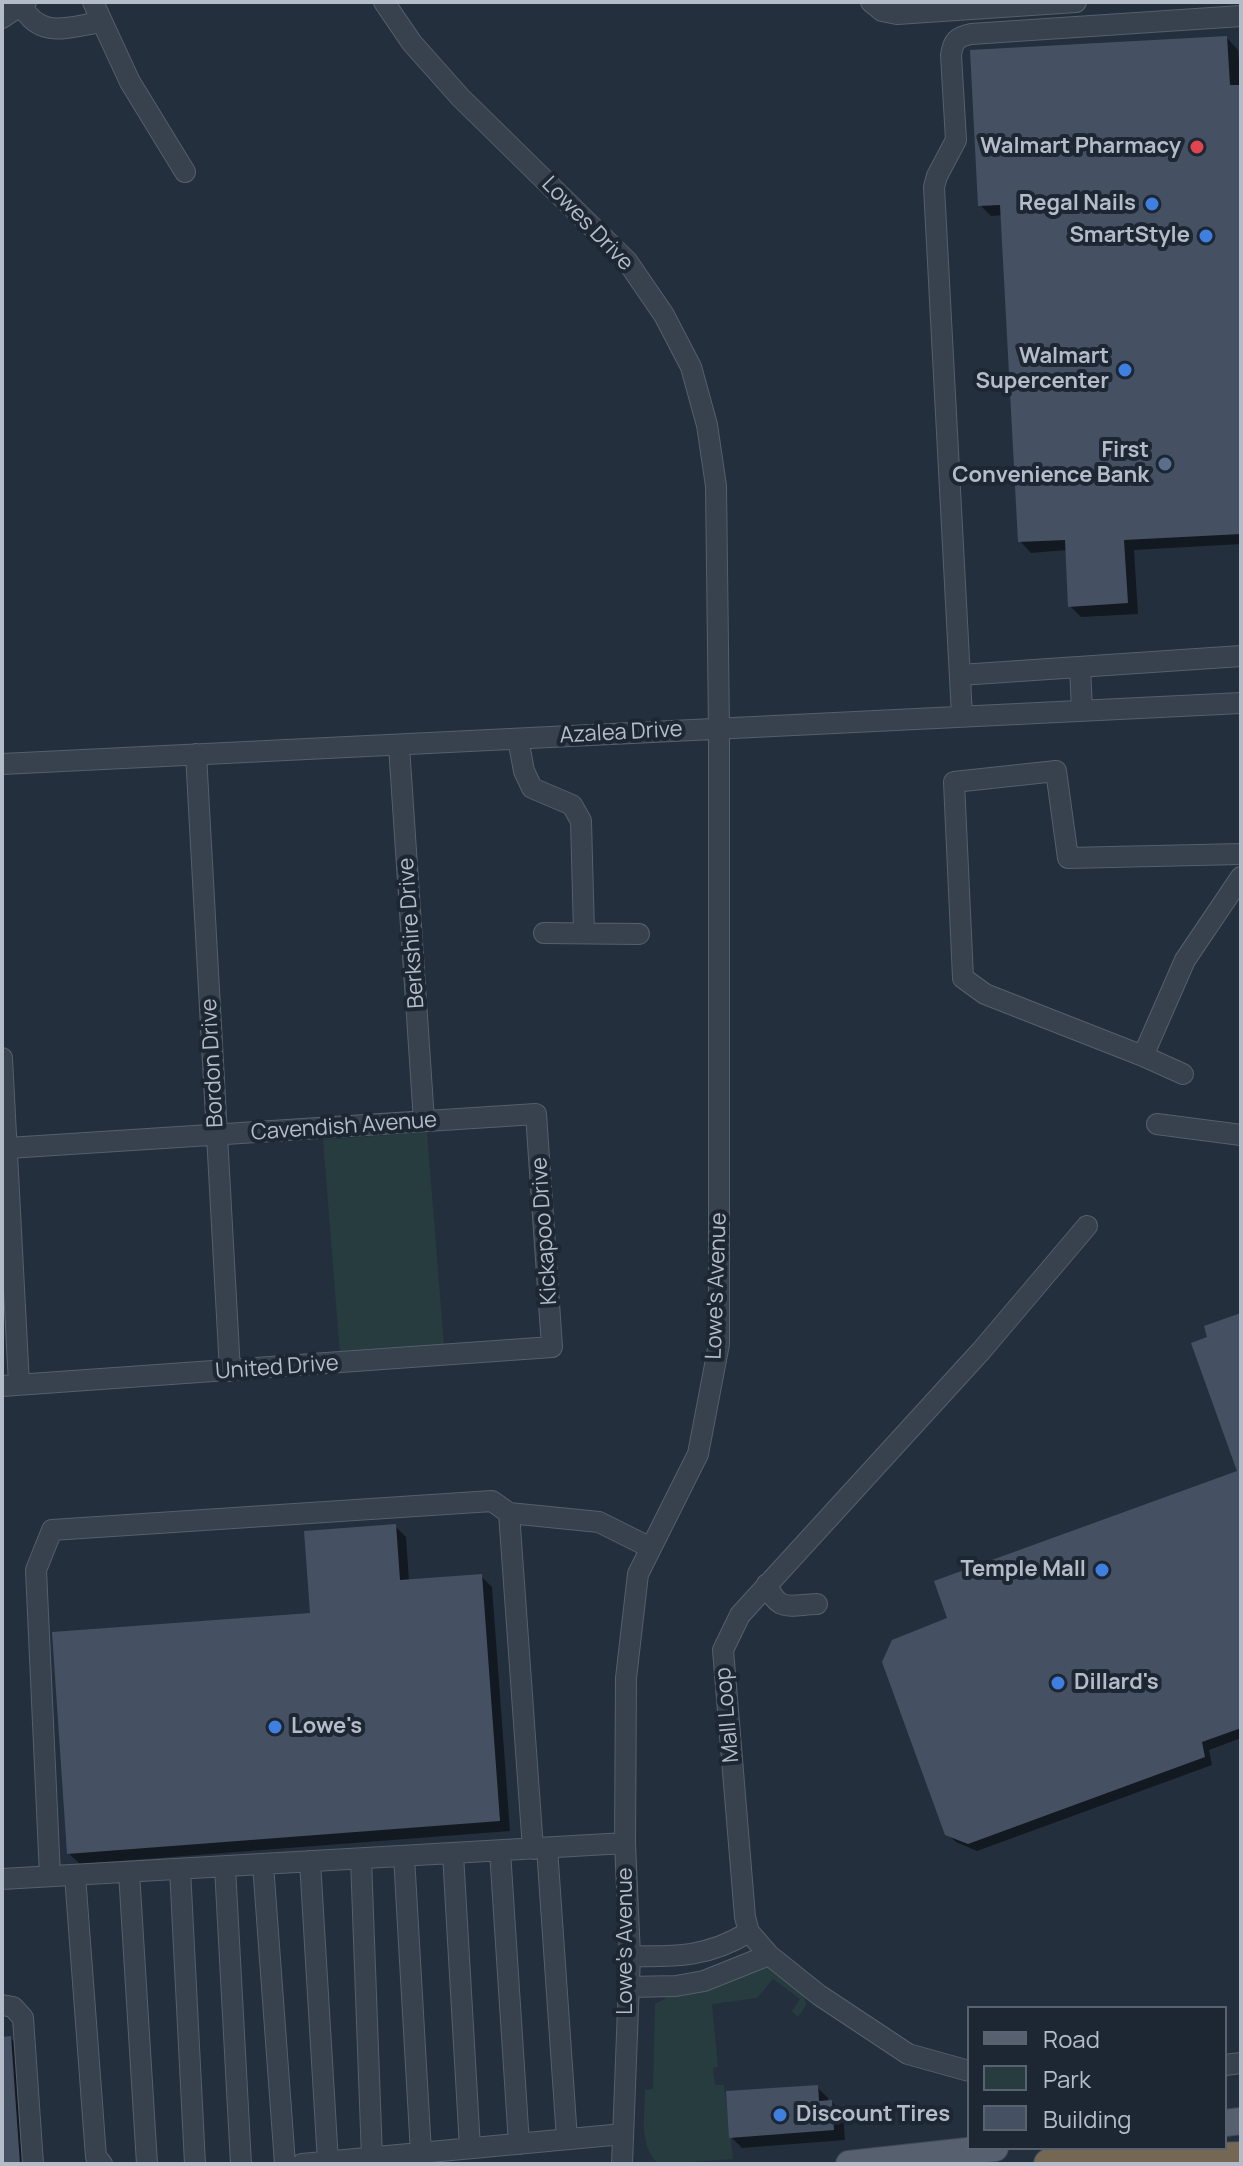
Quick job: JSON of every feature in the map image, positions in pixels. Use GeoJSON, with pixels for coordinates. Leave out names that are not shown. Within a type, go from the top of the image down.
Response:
{"type":"FeatureCollection","features":[{"type":"Feature","properties":{"kind":"highway"},"geometry":{"type":"LineString","coordinates":[[1049,2164],[1241,2157]]}},
{"type":"Feature","properties":{"kind":"main road"},"geometry":{"type":"LineString","coordinates":[[849,2164],[977,2150]]}},
{"type":"Feature","properties":{"kind":"street"},"geometry":{"type":"LineString","coordinates":[[93,2],[130,82],[185,172]]}},
{"type":"Feature","properties":{"kind":"street","name":"Lowes Drive"},"geometry":{"type":"LineString","coordinates":[[384,2],[412,43],[460,97],[627,261],[664,315],[691,367],[707,425],[716,486],[719,728]]}},
{"type":"Feature","properties":{"kind":"street"},"geometry":{"type":"LineString","coordinates":[[871,2],[882,11],[897,14],[1076,2]]}},
{"type":"Feature","properties":{"kind":"street"},"geometry":{"type":"LineString","coordinates":[[2,18],[24,4],[35,24],[45,29],[101,22]]}},
{"type":"Feature","properties":{"kind":"street"},"geometry":{"type":"LineString","coordinates":[[962,716],[934,187],[956,140],[953,42],[959,36],[971,34],[1241,16]]}},
{"type":"Feature","properties":{"kind":"street"},"geometry":{"type":"LineString","coordinates":[[960,675],[1241,656]]}},
{"type":"Feature","properties":{"kind":"street"},"geometry":{"type":"LineString","coordinates":[[1080,667],[1082,710]]}},
{"type":"Feature","properties":{"kind":"street","name":"Azalea Drive"},"geometry":{"type":"LineString","coordinates":[[2,764],[1241,703]]}},
{"type":"Feature","properties":{"kind":"street","name":"Lowe's Avenue"},"geometry":{"type":"LineString","coordinates":[[622,2164],[630,1956],[625,1843],[626,1678],[638,1574],[698,1454],[719,1344],[719,728]]}},
{"type":"Feature","properties":{"kind":"street"},"geometry":{"type":"LineString","coordinates":[[518,739],[524,771],[532,788],[572,805],[581,821],[584,933]]}},
{"type":"Feature","properties":{"kind":"street","name":"Berkshire Drive"},"geometry":{"type":"LineString","coordinates":[[399,746],[424,1121]]}},
{"type":"Feature","properties":{"kind":"street","name":"Bordon Drive"},"geometry":{"type":"LineString","coordinates":[[196,754],[230,1371]]}},
{"type":"Feature","properties":{"kind":"street"},"geometry":{"type":"LineString","coordinates":[[1183,1074],[985,994],[963,978],[954,782],[1056,771],[1068,858],[1241,854]]}},
{"type":"Feature","properties":{"kind":"street"},"geometry":{"type":"LineString","coordinates":[[1143,1056],[1185,960],[1241,877]]}},
{"type":"Feature","properties":{"kind":"street"},"geometry":{"type":"LineString","coordinates":[[544,933],[639,934]]}},
{"type":"Feature","properties":{"kind":"street"},"geometry":{"type":"LineString","coordinates":[[2,1058],[8,1148],[10,1385]]}},
{"type":"Feature","properties":{"kind":"street","name":"Cavendish Avenue"},"geometry":{"type":"LineString","coordinates":[[8,1148],[536,1114]]}},
{"type":"Feature","properties":{"kind":"street","name":"Kickapoo Drive"},"geometry":{"type":"LineString","coordinates":[[536,1114],[552,1347]]}},
{"type":"Feature","properties":{"kind":"street"},"geometry":{"type":"LineString","coordinates":[[1157,1124],[1241,1135]]}},
{"type":"Feature","properties":{"kind":"street","name":"Mall Loop"},"geometry":{"type":"LineString","coordinates":[[749,1932],[745,1917],[723,1650],[740,1615],[981,1351],[1087,1226]]}},
{"type":"Feature","properties":{"kind":"street","name":"United Drive"},"geometry":{"type":"LineString","coordinates":[[10,1385],[552,1347]]}},
{"type":"Feature","properties":{"kind":"street"},"geometry":{"type":"LineString","coordinates":[[50,1876],[36,1570],[52,1530],[492,1501],[509,1513],[599,1522],[651,1548]]}},
{"type":"Feature","properties":{"kind":"street"},"geometry":{"type":"LineString","coordinates":[[509,1513],[567,2139]]}},
{"type":"Feature","properties":{"kind":"street"},"geometry":{"type":"LineString","coordinates":[[767,1584],[776,1602],[783,1605],[817,1604]]}},
{"type":"Feature","properties":{"kind":"street"},"geometry":{"type":"LineString","coordinates":[[2,1879],[625,1843]]}},
{"type":"Feature","properties":{"kind":"street"},"geometry":{"type":"LineString","coordinates":[[500,1851],[519,2144]]}},
{"type":"Feature","properties":{"kind":"street"},"geometry":{"type":"LineString","coordinates":[[453,1854],[470,2148]]}},
{"type":"Feature","properties":{"kind":"street"},"geometry":{"type":"LineString","coordinates":[[404,1856],[421,2153]]}},
{"type":"Feature","properties":{"kind":"street"},"geometry":{"type":"LineString","coordinates":[[361,1859],[372,2158]]}},
{"type":"Feature","properties":{"kind":"street"},"geometry":{"type":"LineString","coordinates":[[310,1861],[328,2162]]}},
{"type":"Feature","properties":{"kind":"street"},"geometry":{"type":"LineString","coordinates":[[263,1864],[285,2164]]}},
{"type":"Feature","properties":{"kind":"street"},"geometry":{"type":"LineString","coordinates":[[225,1867],[241,2164]]}},
{"type":"Feature","properties":{"kind":"street"},"geometry":{"type":"LineString","coordinates":[[180,1869],[195,2164]]}},
{"type":"Feature","properties":{"kind":"street"},"geometry":{"type":"LineString","coordinates":[[129,1872],[147,2164]]}},
{"type":"Feature","properties":{"kind":"street"},"geometry":{"type":"LineString","coordinates":[[75,1875],[96,2157],[102,2164]]}},
{"type":"Feature","properties":{"kind":"street"},"geometry":{"type":"LineString","coordinates":[[630,1956],[694,1956],[729,1944],[749,1932],[769,1955],[819,1995],[908,2054],[967,2070]]}},
{"type":"Feature","properties":{"kind":"street"},"geometry":{"type":"LineString","coordinates":[[628,1987],[676,1986],[704,1981],[769,1955]]}},
{"type":"Feature","properties":{"kind":"street"},"geometry":{"type":"LineString","coordinates":[[2,2005],[13,2007],[23,2018],[33,2164]]}},
{"type":"Feature","properties":{"kind":"street"},"geometry":{"type":"LineString","coordinates":[[302,2164],[623,2134]]}},
{"type":"Feature","properties":{"kind":"green space"},"geometry":{"type":"Polygon","coordinates":[[[427,1132],[444,1346],[340,1354],[323,1140],[427,1132]]]}},
{"type":"Feature","properties":{"kind":"green space"},"geometry":{"type":"Polygon","coordinates":[[[767,1967],[785,1976],[802,1993],[806,2005],[798,2017],[792,2011],[800,1999],[773,1979],[757,1998],[712,2004],[718,2067],[713,2068],[715,2085],[724,2085],[733,2159],[659,2164],[648,2149],[644,2130],[645,2090],[653,2089],[655,2004],[665,1999],[664,1990],[705,1989],[767,1967]]]}},
{"type":"Feature","properties":{"kind":"building","name":"Walmart Supercenter"},"geometry":{"type":"Polygon","coordinates":[[[1227,36],[1230,85],[1241,85],[1241,534],[1124,540],[1128,603],[1068,607],[1065,540],[1018,542],[1000,205],[978,206],[970,50],[1227,36]]]}},
{"type":"Feature","properties":{"kind":"building","name":"Temple Mall"},"geometry":{"type":"Polygon","coordinates":[[[1241,1313],[1241,1728],[1202,1742],[1205,1757],[968,1844],[945,1835],[882,1662],[892,1640],[947,1618],[934,1581],[1237,1471],[1191,1343],[1207,1337],[1204,1326],[1241,1313]]]}},
{"type":"Feature","properties":{"kind":"building","name":"Lowe's"},"geometry":{"type":"Polygon","coordinates":[[[396,1524],[400,1580],[482,1574],[500,1821],[67,1854],[52,1632],[310,1613],[304,1531],[396,1524]]]}},
{"type":"Feature","properties":{"kind":"building"},"geometry":{"type":"Polygon","coordinates":[[[11,2036],[20,2164],[2,2164],[2,2037],[11,2036]]]}},
{"type":"Feature","properties":{"kind":"building","name":"Discount Tires"},"geometry":{"type":"Polygon","coordinates":[[[818,2085],[819,2101],[832,2100],[834,2130],[729,2138],[726,2091],[818,2085]]]}},
{"type":"Feature","properties":{"kind":"place","name":"Walmart Pharmacy"},"geometry":{"type":"Point","coordinates":[1197,147]}},
{"type":"Feature","properties":{"kind":"place","name":"Regal Nails"},"geometry":{"type":"Point","coordinates":[1152,204]}},
{"type":"Feature","properties":{"kind":"place","name":"SmartStyle"},"geometry":{"type":"Point","coordinates":[1206,236]}},
{"type":"Feature","properties":{"kind":"place","name":"Walmart Supercenter"},"geometry":{"type":"Point","coordinates":[1125,370]}},
{"type":"Feature","properties":{"kind":"place","name":"First Convenience Bank"},"geometry":{"type":"Point","coordinates":[1165,464]}},
{"type":"Feature","properties":{"kind":"place","name":"Temple Mall"},"geometry":{"type":"Point","coordinates":[1102,1570]}},
{"type":"Feature","properties":{"kind":"place","name":"Dillard's"},"geometry":{"type":"Point","coordinates":[1058,1683]}},
{"type":"Feature","properties":{"kind":"place","name":"Lowe's"},"geometry":{"type":"Point","coordinates":[275,1727]}},
{"type":"Feature","properties":{"kind":"place","name":"Discount Tires"},"geometry":{"type":"Point","coordinates":[780,2115]}}]}
